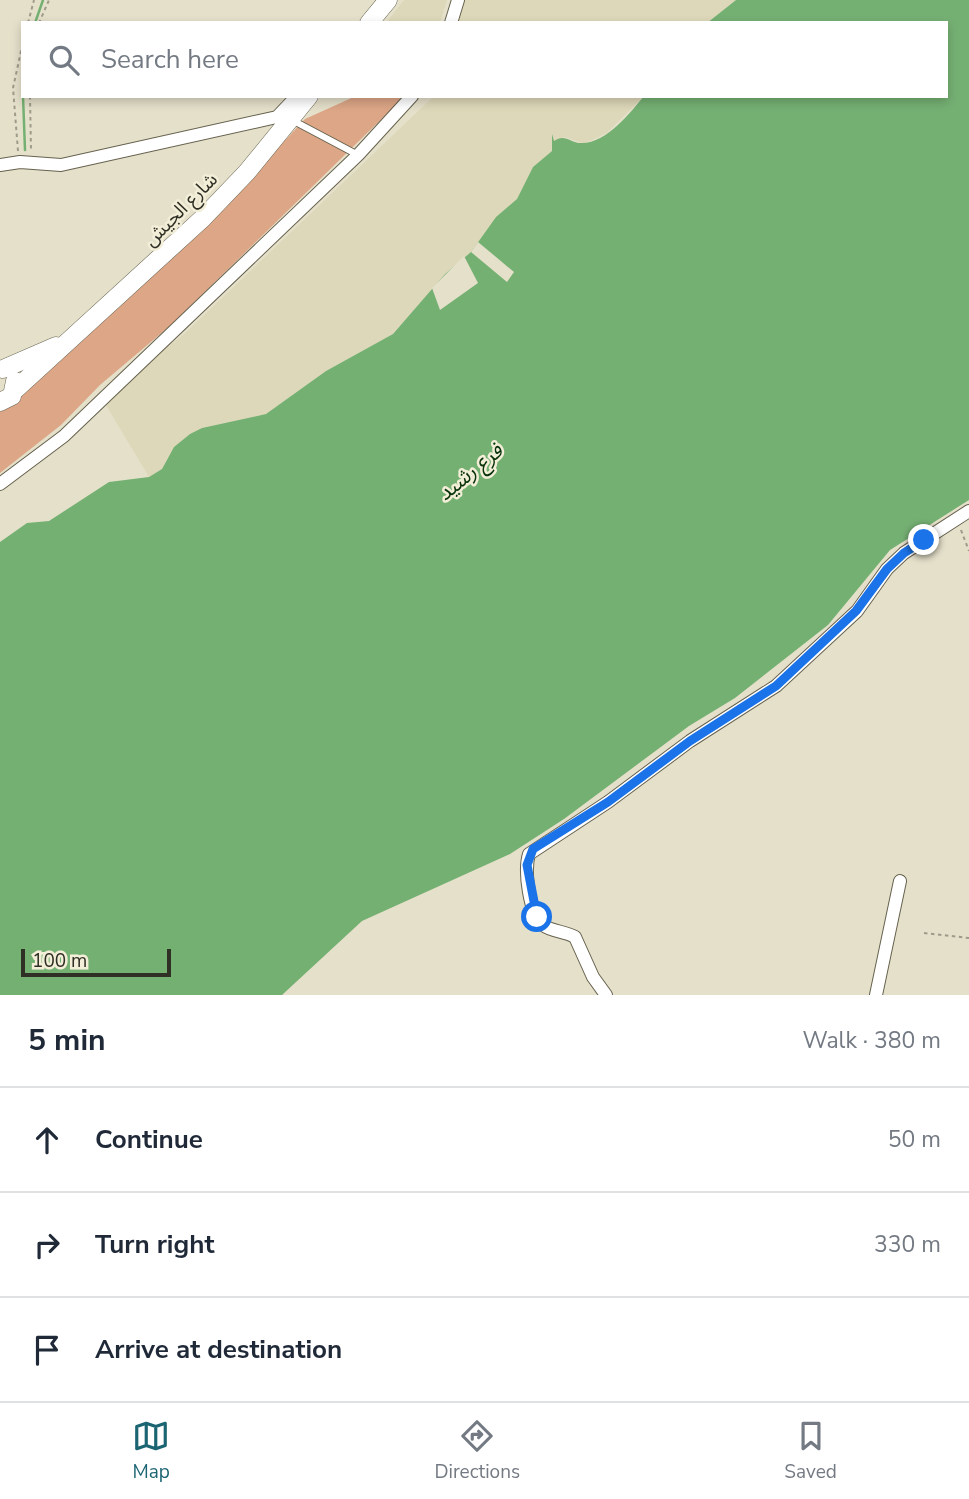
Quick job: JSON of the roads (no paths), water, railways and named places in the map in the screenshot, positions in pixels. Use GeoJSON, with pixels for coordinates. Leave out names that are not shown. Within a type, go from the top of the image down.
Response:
{"type":"FeatureCollection","features":[{"type":"Feature","properties":{"kind":"main road"},"geometry":{"type":"LineString","coordinates":[[371,21],[388,0]]}},
{"type":"Feature","properties":{"kind":"main road","name":"شارع الجيش"},"geometry":{"type":"LineString","coordinates":[[5,399],[203,218],[307,98]]}},
{"type":"Feature","properties":{"kind":"main road","name":"شارع الجيش"},"geometry":{"type":"LineString","coordinates":[[2,369],[68,340]]}},
{"type":"Feature","properties":{"kind":"main road"},"geometry":{"type":"LineString","coordinates":[[2,369],[12,374],[5,399]]}},
{"type":"Feature","properties":{"kind":"street"},"geometry":{"type":"LineString","coordinates":[[452,21],[458,0]]}},
{"type":"Feature","properties":{"kind":"street"},"geometry":{"type":"LineString","coordinates":[[0,165],[20,162],[35,166],[79,162],[277,117],[295,98]]}},
{"type":"Feature","properties":{"kind":"street"},"geometry":{"type":"LineString","coordinates":[[0,484],[64,436],[358,155],[410,98]]}},
{"type":"Feature","properties":{"kind":"street"},"geometry":{"type":"LineString","coordinates":[[606,995],[593,977],[575,937],[546,926],[537,917],[527,865],[529,854],[608,802],[690,741],[776,686],[856,611],[887,569],[904,553],[969,511]]}},
{"type":"Feature","properties":{"kind":"street"},"geometry":{"type":"LineString","coordinates":[[876,995],[900,881]]}},
{"type":"Feature","properties":{"kind":"lane"},"geometry":{"type":"LineString","coordinates":[[291,119],[358,155]]}},
{"type":"Feature","properties":{"kind":"water","name":"فرع رشيد"},"geometry":{"type":"Polygon","coordinates":[[[736,0],[969,0],[969,500],[890,550],[828,625],[735,698],[689,726],[564,819],[510,854],[362,921],[282,995],[0,995],[0,542],[27,523],[49,521],[109,482],[149,477],[162,469],[174,447],[190,434],[202,428],[266,414],[326,371],[393,334],[445,274],[471,252],[496,217],[517,199],[533,167],[552,151],[552,134],[554,141],[564,138],[577,143],[590,142],[617,126],[642,98],[948,98],[948,21],[710,21],[736,0]]]}},
{"type":"Feature","properties":{"kind":"waterway"},"geometry":{"type":"LineString","coordinates":[[36,21],[43,0]]}},
{"type":"Feature","properties":{"kind":"waterway"},"geometry":{"type":"LineString","coordinates":[[23,98],[25,150]]}}]}
